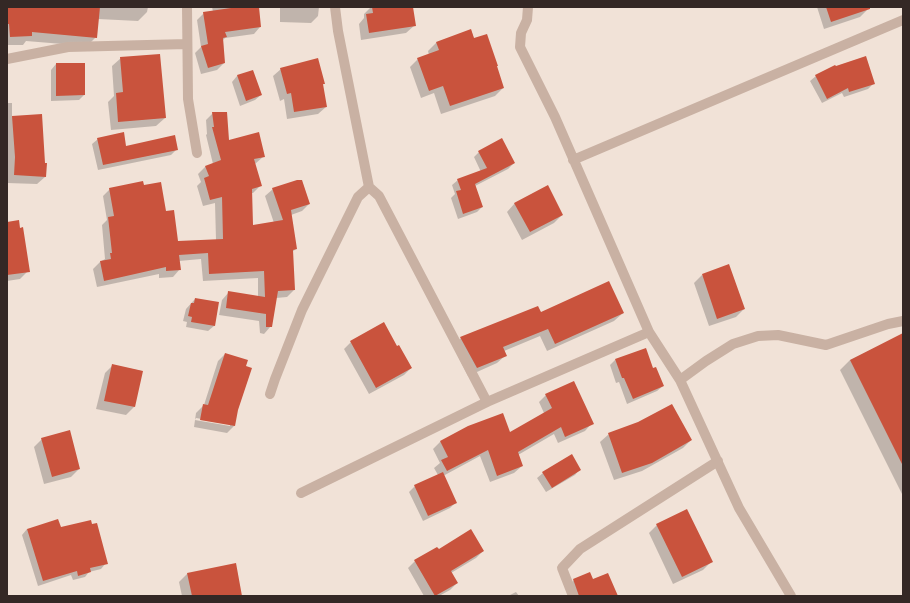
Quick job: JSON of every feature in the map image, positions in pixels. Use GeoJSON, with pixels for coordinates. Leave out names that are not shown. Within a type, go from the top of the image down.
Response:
{"type":"FeatureCollection","features":[{"type":"Feature","properties":{"kind":"street"},"geometry":{"type":"LineString","coordinates":[[187,7],[188,99],[197,153]]}},
{"type":"Feature","properties":{"kind":"street"},"geometry":{"type":"LineString","coordinates":[[335,7],[338,31],[369,187],[379,196],[487,402]]}},
{"type":"Feature","properties":{"kind":"street"},"geometry":{"type":"LineString","coordinates":[[528,7],[527,20],[521,34],[520,47],[555,117],[649,332],[680,380],[739,508],[791,596]]}},
{"type":"Feature","properties":{"kind":"street"},"geometry":{"type":"LineString","coordinates":[[573,160],[903,20]]}},
{"type":"Feature","properties":{"kind":"street"},"geometry":{"type":"LineString","coordinates":[[7,59],[68,47],[187,44]]}},
{"type":"Feature","properties":{"kind":"street"},"geometry":{"type":"LineString","coordinates":[[270,394],[302,310],[358,197],[369,187]]}},
{"type":"Feature","properties":{"kind":"street"},"geometry":{"type":"LineString","coordinates":[[680,380],[733,344],[758,336],[778,334],[826,345],[888,324],[903,321]]}},
{"type":"Feature","properties":{"kind":"street"},"geometry":{"type":"LineString","coordinates":[[301,493],[487,402],[649,332]]}},
{"type":"Feature","properties":{"kind":"street"},"geometry":{"type":"LineString","coordinates":[[574,596],[562,568],[580,548],[718,462]]}},
{"type":"Feature","properties":{"kind":"building"},"geometry":{"type":"Polygon","coordinates":[[[7,7],[100,7],[97,38],[32,32],[32,36],[10,37],[9,24],[7,24],[7,7]]]}},
{"type":"Feature","properties":{"kind":"building"},"geometry":{"type":"Polygon","coordinates":[[[238,7],[259,7],[261,27],[225,32],[227,37],[223,38],[225,63],[208,68],[201,46],[208,44],[203,12],[238,7]]]}},
{"type":"Feature","properties":{"kind":"building"},"geometry":{"type":"Polygon","coordinates":[[[372,7],[413,7],[416,26],[369,33],[366,14],[373,13],[372,7]]]}},
{"type":"Feature","properties":{"kind":"building"},"geometry":{"type":"Polygon","coordinates":[[[826,7],[870,7],[870,9],[831,22],[826,7]]]}},
{"type":"Feature","properties":{"kind":"building"},"geometry":{"type":"Polygon","coordinates":[[[471,29],[474,38],[487,34],[504,88],[450,106],[443,86],[429,91],[417,58],[439,50],[436,42],[471,29]]]}},
{"type":"Feature","properties":{"kind":"building"},"geometry":{"type":"Polygon","coordinates":[[[160,54],[166,118],[118,122],[116,93],[123,92],[120,57],[160,54]]]}},
{"type":"Feature","properties":{"kind":"building"},"geometry":{"type":"Polygon","coordinates":[[[866,56],[875,84],[849,92],[848,88],[827,99],[815,75],[835,65],[836,66],[866,56]]]}},
{"type":"Feature","properties":{"kind":"building"},"geometry":{"type":"Polygon","coordinates":[[[318,58],[325,84],[323,84],[327,107],[294,112],[291,93],[287,94],[280,68],[318,58]]]}},
{"type":"Feature","properties":{"kind":"building"},"geometry":{"type":"Polygon","coordinates":[[[56,63],[85,63],[85,95],[56,96],[56,63]]]}},
{"type":"Feature","properties":{"kind":"building"},"geometry":{"type":"Polygon","coordinates":[[[253,70],[262,95],[246,101],[237,75],[253,70]]]}},
{"type":"Feature","properties":{"kind":"building"},"geometry":{"type":"Polygon","coordinates":[[[212,112],[227,112],[229,140],[259,132],[265,157],[254,159],[262,186],[252,189],[253,225],[283,220],[272,188],[297,180],[302,180],[310,204],[291,210],[297,249],[293,250],[295,290],[278,291],[272,327],[266,327],[266,314],[226,308],[228,291],[265,297],[264,271],[209,274],[208,253],[179,255],[181,270],[166,271],[166,267],[104,281],[100,261],[111,259],[110,253],[112,253],[108,217],[114,216],[109,188],[143,181],[144,185],[161,182],[166,211],[174,210],[178,241],[223,239],[222,197],[210,200],[204,178],[209,176],[205,166],[221,160],[212,127],[214,127],[212,112]]]}},
{"type":"Feature","properties":{"kind":"building"},"geometry":{"type":"Polygon","coordinates":[[[42,114],[45,163],[47,163],[46,177],[14,175],[15,157],[12,116],[42,114]]]}},
{"type":"Feature","properties":{"kind":"building"},"geometry":{"type":"Polygon","coordinates":[[[124,132],[126,146],[175,135],[178,150],[103,165],[97,138],[124,132]]]}},
{"type":"Feature","properties":{"kind":"building"},"geometry":{"type":"Polygon","coordinates":[[[502,138],[515,163],[475,184],[483,207],[463,214],[456,191],[461,190],[457,179],[487,168],[478,151],[502,138]]]}},
{"type":"Feature","properties":{"kind":"building"},"geometry":{"type":"Polygon","coordinates":[[[548,185],[563,215],[530,232],[514,203],[548,185]]]}},
{"type":"Feature","properties":{"kind":"building"},"geometry":{"type":"Polygon","coordinates":[[[19,220],[20,228],[23,227],[30,272],[7,275],[7,222],[19,220]]]}},
{"type":"Feature","properties":{"kind":"building"},"geometry":{"type":"Polygon","coordinates":[[[729,264],[745,309],[717,319],[702,274],[729,264]]]}},
{"type":"Feature","properties":{"kind":"building"},"geometry":{"type":"Polygon","coordinates":[[[609,281],[624,313],[555,344],[548,329],[503,347],[507,356],[477,368],[460,337],[538,306],[541,312],[609,281]]]}},
{"type":"Feature","properties":{"kind":"building"},"geometry":{"type":"Polygon","coordinates":[[[195,298],[219,302],[215,326],[191,322],[192,317],[188,316],[191,303],[194,303],[195,298]]]}},
{"type":"Feature","properties":{"kind":"building"},"geometry":{"type":"Polygon","coordinates":[[[384,322],[397,346],[399,345],[412,368],[376,388],[350,341],[384,322]]]}},
{"type":"Feature","properties":{"kind":"building"},"geometry":{"type":"Polygon","coordinates":[[[903,333],[903,466],[850,360],[903,333]]]}},
{"type":"Feature","properties":{"kind":"building"},"geometry":{"type":"Polygon","coordinates":[[[646,348],[653,368],[656,367],[664,386],[633,399],[624,378],[622,378],[615,359],[646,348]]]}},
{"type":"Feature","properties":{"kind":"building"},"geometry":{"type":"Polygon","coordinates":[[[225,353],[248,360],[246,366],[252,368],[238,410],[235,426],[200,420],[203,404],[208,405],[225,353]]]}},
{"type":"Feature","properties":{"kind":"building"},"geometry":{"type":"Polygon","coordinates":[[[112,364],[143,371],[135,407],[104,401],[112,364]]]}},
{"type":"Feature","properties":{"kind":"building"},"geometry":{"type":"Polygon","coordinates":[[[574,381],[594,424],[565,437],[561,427],[518,452],[523,466],[497,476],[488,450],[447,471],[441,460],[448,457],[440,441],[468,426],[503,413],[510,432],[552,408],[545,394],[574,381]]]}},
{"type":"Feature","properties":{"kind":"building"},"geometry":{"type":"Polygon","coordinates":[[[672,404],[692,440],[652,463],[622,473],[608,433],[638,422],[672,404]]]}},
{"type":"Feature","properties":{"kind":"building"},"geometry":{"type":"Polygon","coordinates":[[[70,430],[80,469],[52,477],[41,438],[70,430]]]}},
{"type":"Feature","properties":{"kind":"building"},"geometry":{"type":"Polygon","coordinates":[[[572,454],[581,470],[552,488],[542,472],[572,454]]]}},
{"type":"Feature","properties":{"kind":"building"},"geometry":{"type":"Polygon","coordinates":[[[443,472],[457,503],[428,516],[414,485],[443,472]]]}},
{"type":"Feature","properties":{"kind":"building"},"geometry":{"type":"Polygon","coordinates":[[[687,509],[713,562],[682,577],[656,524],[687,509]]]}},
{"type":"Feature","properties":{"kind":"building"},"geometry":{"type":"Polygon","coordinates":[[[58,519],[61,527],[91,520],[92,524],[97,523],[108,564],[90,568],[91,572],[78,576],[77,571],[43,581],[27,529],[58,519]]]}},
{"type":"Feature","properties":{"kind":"building"},"geometry":{"type":"Polygon","coordinates":[[[471,529],[484,551],[451,571],[458,583],[435,596],[414,560],[437,547],[439,549],[471,529]]]}},
{"type":"Feature","properties":{"kind":"building"},"geometry":{"type":"Polygon","coordinates":[[[236,563],[242,596],[192,596],[187,573],[236,563]]]}},
{"type":"Feature","properties":{"kind":"building"},"geometry":{"type":"Polygon","coordinates":[[[590,572],[593,579],[608,573],[618,596],[579,596],[573,579],[590,572]]]}}]}
